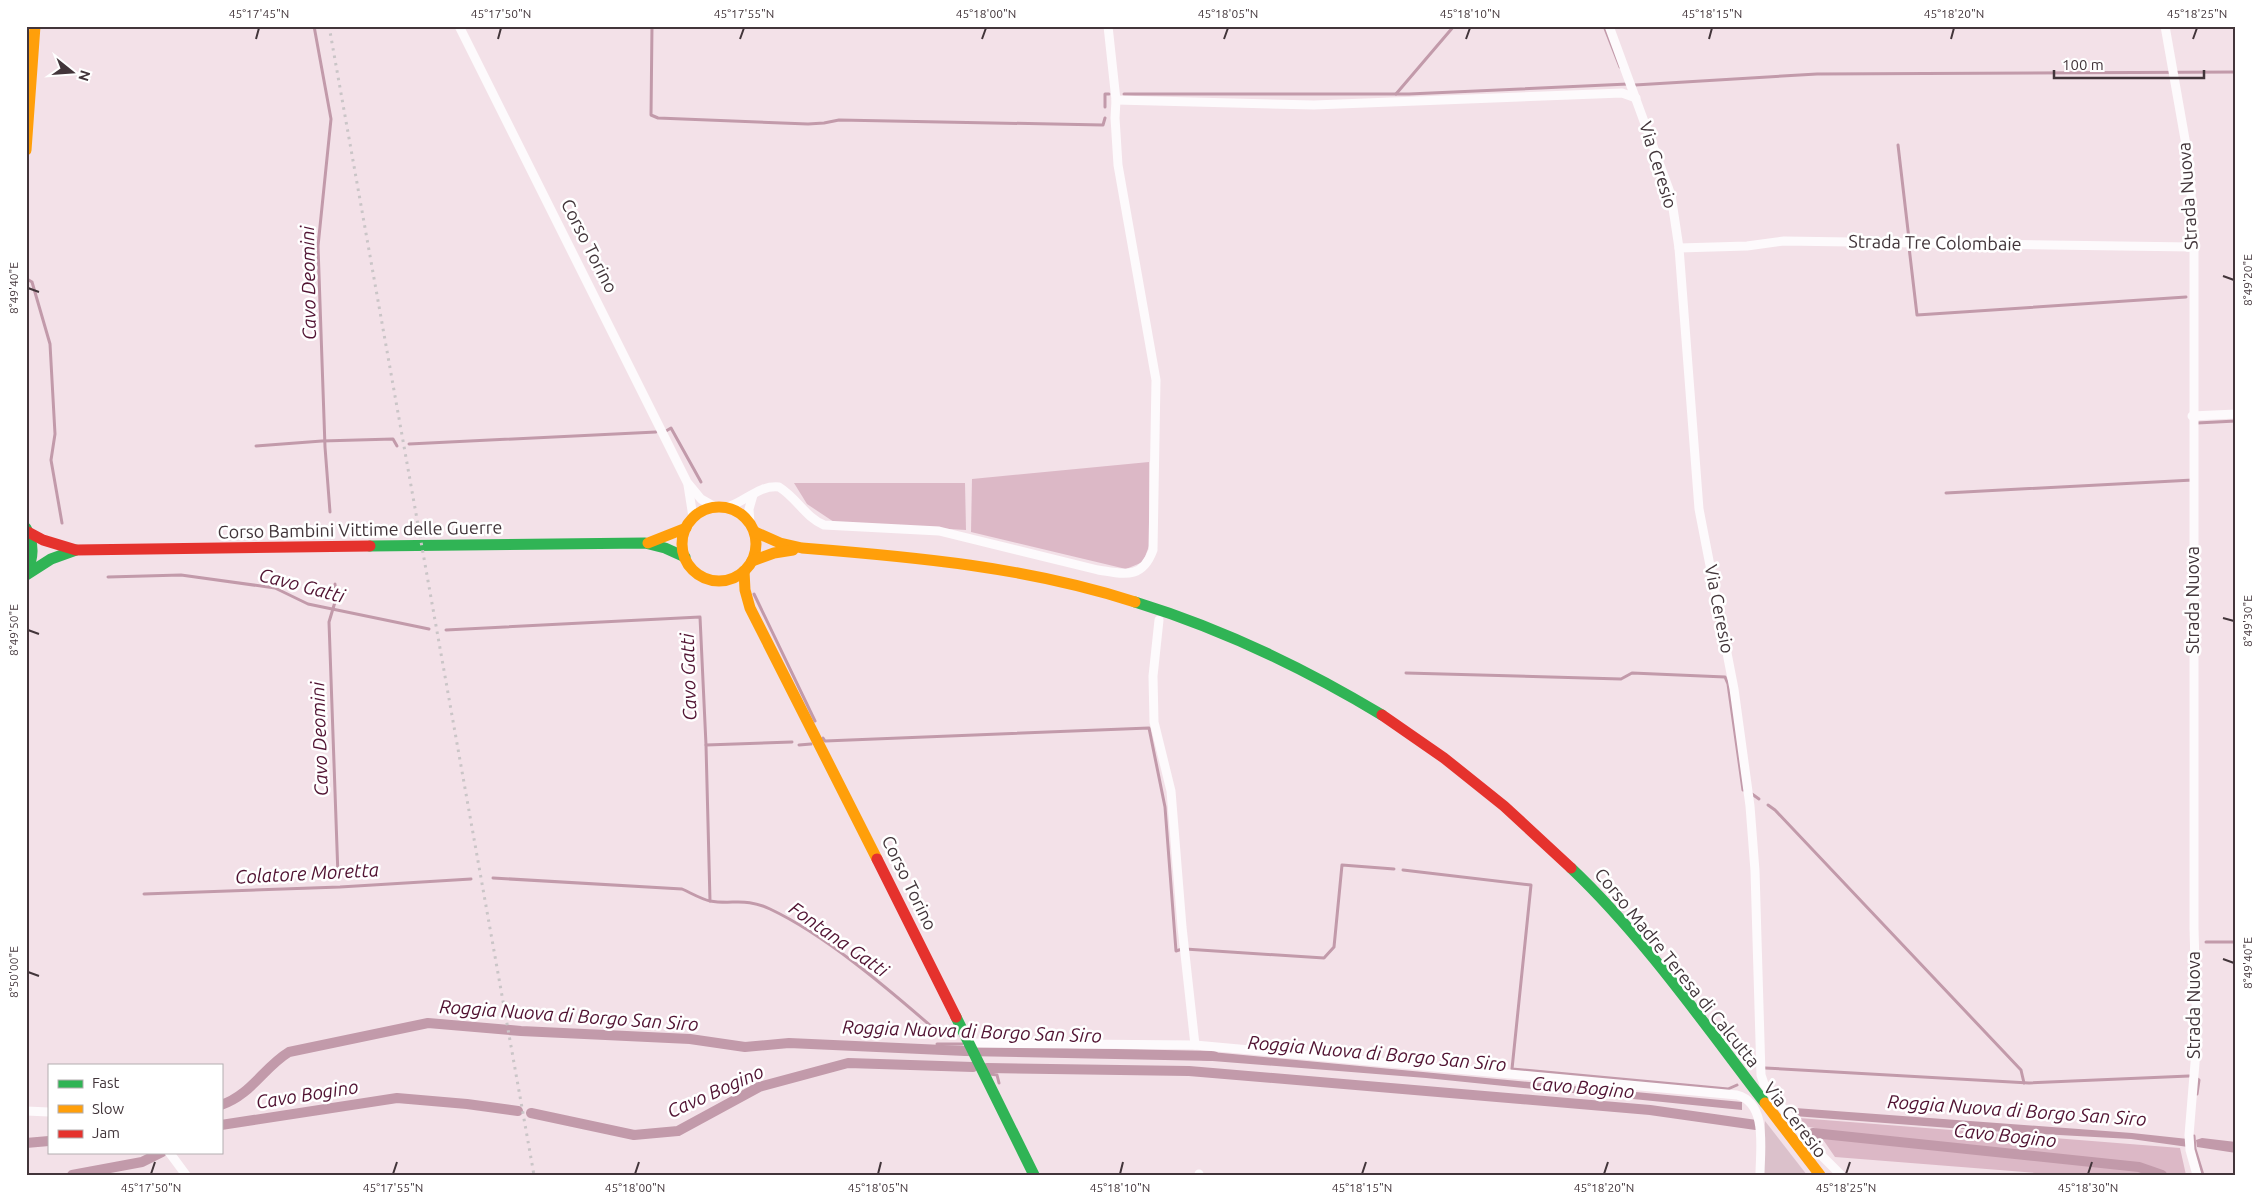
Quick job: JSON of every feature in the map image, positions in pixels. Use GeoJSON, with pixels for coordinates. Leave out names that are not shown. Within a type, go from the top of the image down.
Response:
{"type":"FeatureCollection","features":[{"type":"Feature","properties":{"kind":"main road"},"geometry":{"type":"LineString","coordinates":[[26,150],[35,26]]}},
{"type":"Feature","properties":{"kind":"main road"},"geometry":{"type":"LineString","coordinates":[[752,528],[756,547],[752,561],[744,571],[732,578],[718,581],[698,574],[685,557],[682,542],[686,528],[693,517],[715,506],[728,507],[740,512],[752,528],[780,543],[802,548]]}},
{"type":"Feature","properties":{"kind":"main road"},"geometry":{"type":"LineString","coordinates":[[645,544],[686,528]]}},
{"type":"Feature","properties":{"kind":"main road"},"geometry":{"type":"LineString","coordinates":[[26,574],[33,555],[33,547],[27,530]]}},
{"type":"Feature","properties":{"kind":"main road","name":"Corso Bambini Vittime delle Guerre"},"geometry":{"type":"LineString","coordinates":[[27,530],[43,540],[76,550],[645,544]]}},
{"type":"Feature","properties":{"kind":"main road"},"geometry":{"type":"LineString","coordinates":[[645,544],[665,548],[685,557]]}},
{"type":"Feature","properties":{"kind":"main road"},"geometry":{"type":"LineString","coordinates":[[752,561],[774,553],[802,548]]}},
{"type":"Feature","properties":{"kind":"main road","name":"Corso Madre Teresa di Calcutta"},"geometry":{"type":"LineString","coordinates":[[802,548],[961,562],[1090,588],[1154,607],[1247,642],[1337,687],[1390,719],[1453,763],[1495,796],[1600,897],[1675,987],[1820,1175]]}},
{"type":"Feature","properties":{"kind":"main road","name":"Corso Bambini Vittime delle Guerre"},"geometry":{"type":"LineString","coordinates":[[26,574],[51,559],[76,550]]}},
{"type":"Feature","properties":{"kind":"main road","name":"Corso Torino"},"geometry":{"type":"LineString","coordinates":[[744,571],[744,590],[750,608],[860,824],[1034,1175]]}},
{"type":"Feature","properties":{"kind":"main road","name":"Corso Torino"},"geometry":{"type":"LineString","coordinates":[[718,581],[737,593],[750,608]]}},
{"type":"Feature","properties":{"kind":"street","name":"Corso Torino"},"geometry":{"type":"LineString","coordinates":[[459,26],[687,482],[701,499],[715,506]]}},
{"type":"Feature","properties":{"kind":"street"},"geometry":{"type":"LineString","coordinates":[[728,507],[763,488],[779,487],[794,498],[808,516],[816,522],[834,527],[939,531],[1098,570],[1123,574],[1134,573],[1143,568],[1153,550],[1156,380],[1118,165],[1115,118],[1116,100],[1108,26]]}},
{"type":"Feature","properties":{"kind":"street","name":"Via Ceresio"},"geometry":{"type":"LineString","coordinates":[[1609,26],[1671,195],[1679,248],[1699,509],[1734,689],[1750,806],[1755,871],[1761,1075],[1764,1084],[1807,1140],[1841,1175]]}},
{"type":"Feature","properties":{"kind":"street","name":"Strada Nuova"},"geometry":{"type":"LineString","coordinates":[[2165,26],[2189,162],[2194,242],[2192,247],[2192,416],[2194,928],[2197,1039],[2189,1135],[2190,1150],[2197,1175]]}},
{"type":"Feature","properties":{"kind":"street"},"geometry":{"type":"LineString","coordinates":[[1116,100],[1314,105],[1622,93],[1636,98]]}},
{"type":"Feature","properties":{"kind":"street","name":"Strada Tre Colombaie"},"geometry":{"type":"LineString","coordinates":[[1679,248],[1747,246],[1784,240],[2192,247]]}},
{"type":"Feature","properties":{"kind":"street"},"geometry":{"type":"LineString","coordinates":[[2192,416],[2236,414]]}},
{"type":"Feature","properties":{"kind":"street","name":"Corso Torino"},"geometry":{"type":"LineString","coordinates":[[687,482],[693,517]]}},
{"type":"Feature","properties":{"kind":"street"},"geometry":{"type":"LineString","coordinates":[[752,528],[749,509],[753,495]]}},
{"type":"Feature","properties":{"kind":"street"},"geometry":{"type":"LineString","coordinates":[[1159,620],[1153,676],[1154,722],[1171,791],[1182,927],[1195,1045]]}},
{"type":"Feature","properties":{"kind":"street"},"geometry":{"type":"LineString","coordinates":[[969,1044],[1195,1045],[1737,1095],[1746,1099],[1759,1117],[1760,1175]]}},
{"type":"Feature","properties":{"kind":"street"},"geometry":{"type":"LineString","coordinates":[[26,1111],[48,1112]]}},
{"type":"Feature","properties":{"kind":"street"},"geometry":{"type":"LineString","coordinates":[[171,1154],[186,1175]]}},
{"type":"Feature","properties":{"kind":"shaded area"},"geometry":{"type":"Polygon","coordinates":[[[1149,462],[1149,546],[1143,562],[1126,569],[971,532],[972,479],[1149,462]]]}},
{"type":"Feature","properties":{"kind":"shaded area"},"geometry":{"type":"Polygon","coordinates":[[[794,483],[965,483],[966,530],[834,522],[807,504],[794,483]]]}},
{"type":"Feature","properties":{"kind":"shaded area"},"geometry":{"type":"Polygon","coordinates":[[[1201,1051],[1742,1102],[1742,1110],[1426,1078],[1200,1060],[1201,1051]]]}},
{"type":"Feature","properties":{"kind":"shaded area"},"geometry":{"type":"Polygon","coordinates":[[[1795,1108],[2132,1133],[2188,1139],[2188,1147],[2131,1139],[1989,1131],[1794,1116],[1795,1108]]]}},
{"type":"Feature","properties":{"kind":"shaded area"},"geometry":{"type":"Polygon","coordinates":[[[1799,1118],[2180,1148],[2186,1175],[2061,1175],[1835,1157],[1815,1128],[1803,1126],[1799,1118]]]}},
{"type":"Feature","properties":{"kind":"shaded area"},"geometry":{"type":"Polygon","coordinates":[[[1765,1121],[1807,1175],[1762,1175],[1765,1121]]]}},
{"type":"Feature","properties":{"kind":"shaded area"},"geometry":{"type":"Polygon","coordinates":[[[2202,1138],[2236,1142],[2236,1153],[2197,1147],[2196,1140],[2202,1138]]]}},
{"type":"Feature","properties":{"kind":"waterway","name":"Cavo Deomini"},"geometry":{"type":"LineString","coordinates":[[314,26],[331,119],[318,246],[325,447],[330,512]]}},
{"type":"Feature","properties":{"kind":"waterway"},"geometry":{"type":"LineString","coordinates":[[652,26],[651,115],[658,118],[808,124],[839,120],[1103,125],[1105,118]]}},
{"type":"Feature","properties":{"kind":"waterway"},"geometry":{"type":"LineString","coordinates":[[1396,94],[1454,26]]}},
{"type":"Feature","properties":{"kind":"waterway"},"geometry":{"type":"LineString","coordinates":[[1604,26],[1620,67]]}},
{"type":"Feature","properties":{"kind":"waterway"},"geometry":{"type":"LineString","coordinates":[[1635,85],[1817,74],[2236,72]]}},
{"type":"Feature","properties":{"kind":"waterway"},"geometry":{"type":"LineString","coordinates":[[1124,94],[1409,94],[1628,84]]}},
{"type":"Feature","properties":{"kind":"waterway"},"geometry":{"type":"LineString","coordinates":[[1105,107],[1105,94],[1109,94]]}},
{"type":"Feature","properties":{"kind":"waterway"},"geometry":{"type":"LineString","coordinates":[[1898,145],[1909,239]]}},
{"type":"Feature","properties":{"kind":"waterway"},"geometry":{"type":"LineString","coordinates":[[1909,247],[1917,315],[2186,297]]}},
{"type":"Feature","properties":{"kind":"waterway","name":"Cavo Gatti"},"geometry":{"type":"LineString","coordinates":[[27,279],[32,282],[50,344],[55,434],[51,460],[62,523]]}},
{"type":"Feature","properties":{"kind":"waterway"},"geometry":{"type":"LineString","coordinates":[[2197,423],[2236,421]]}},
{"type":"Feature","properties":{"kind":"waterway"},"geometry":{"type":"LineString","coordinates":[[666,431],[671,428],[701,482]]}},
{"type":"Feature","properties":{"kind":"waterway"},"geometry":{"type":"LineString","coordinates":[[409,444],[656,432]]}},
{"type":"Feature","properties":{"kind":"waterway","name":"Cavo Deomini"},"geometry":{"type":"LineString","coordinates":[[256,446],[322,441],[393,439],[397,446]]}},
{"type":"Feature","properties":{"kind":"waterway"},"geometry":{"type":"LineString","coordinates":[[1946,493],[2193,480]]}},
{"type":"Feature","properties":{"kind":"waterway","name":"Cavo Gatti"},"geometry":{"type":"LineString","coordinates":[[108,577],[181,575],[275,588],[308,604],[429,629]]}},
{"type":"Feature","properties":{"kind":"waterway","name":"Cavo Deomini"},"geometry":{"type":"LineString","coordinates":[[335,584],[335,591]]}},
{"type":"Feature","properties":{"kind":"waterway"},"geometry":{"type":"LineString","coordinates":[[754,594],[815,721]]}},
{"type":"Feature","properties":{"kind":"waterway","name":"Cavo Deomini"},"geometry":{"type":"LineString","coordinates":[[335,602],[329,622],[338,876]]}},
{"type":"Feature","properties":{"kind":"waterway","name":"Cavo Gatti"},"geometry":{"type":"LineString","coordinates":[[446,630],[700,617],[710,901]]}},
{"type":"Feature","properties":{"kind":"waterway"},"geometry":{"type":"LineString","coordinates":[[1406,673],[1621,679],[1632,673],[1725,677],[1728,684],[1743,790]]}},
{"type":"Feature","properties":{"kind":"waterway"},"geometry":{"type":"LineString","coordinates":[[823,738],[825,741],[1149,728],[1165,807],[1176,951],[1182,949]]}},
{"type":"Feature","properties":{"kind":"waterway"},"geometry":{"type":"LineString","coordinates":[[706,745],[792,742]]}},
{"type":"Feature","properties":{"kind":"waterway"},"geometry":{"type":"LineString","coordinates":[[799,745],[811,744]]}},
{"type":"Feature","properties":{"kind":"waterway"},"geometry":{"type":"LineString","coordinates":[[1752,794],[1759,799]]}},
{"type":"Feature","properties":{"kind":"waterway"},"geometry":{"type":"LineString","coordinates":[[1768,805],[1775,810],[2021,1070],[2024,1083]]}},
{"type":"Feature","properties":{"kind":"waterway"},"geometry":{"type":"LineString","coordinates":[[1185,949],[1324,958],[1334,947],[1342,865],[1394,869]]}},
{"type":"Feature","properties":{"kind":"waterway"},"geometry":{"type":"LineString","coordinates":[[1403,870],[1531,885],[1512,1069],[1728,1089],[1737,1085]]}},
{"type":"Feature","properties":{"kind":"waterway","name":"Fontana Gatti"},"geometry":{"type":"LineString","coordinates":[[493,878],[682,889],[710,901],[746,902],[761,905],[791,920],[833,947],[895,995],[932,1027],[937,1035]]}},
{"type":"Feature","properties":{"kind":"waterway","name":"Colatore Moretta"},"geometry":{"type":"LineString","coordinates":[[144,894],[340,887],[471,879]]}},
{"type":"Feature","properties":{"kind":"waterway"},"geometry":{"type":"LineString","coordinates":[[2206,942],[2236,942]]}},
{"type":"Feature","properties":{"kind":"waterway","name":"Roggia Nuova di Borgo San Siro"},"geometry":{"type":"LineString","coordinates":[[222,1105],[241,1095],[272,1065],[289,1052],[428,1023],[521,1031],[690,1039],[745,1047],[789,1043],[965,1051],[1214,1056]]}},
{"type":"Feature","properties":{"kind":"waterway","name":"Fontana Gatti"},"geometry":{"type":"LineString","coordinates":[[937,1044],[962,1044]]}},
{"type":"Feature","properties":{"kind":"waterway","name":"Cavo Bogino"},"geometry":{"type":"LineString","coordinates":[[531,1113],[634,1135],[678,1131],[759,1087],[848,1063],[973,1067]]}},
{"type":"Feature","properties":{"kind":"waterway","name":"Cavo Bogino"},"geometry":{"type":"LineString","coordinates":[[987,1068],[1189,1071],[1650,1110],[1756,1125]]}},
{"type":"Feature","properties":{"kind":"waterway"},"geometry":{"type":"LineString","coordinates":[[1765,1068],[2029,1083],[2189,1076]]}},
{"type":"Feature","properties":{"kind":"waterway","name":"Fontana Gatti"},"geometry":{"type":"LineString","coordinates":[[990,1074],[997,1075],[999,1083]]}},
{"type":"Feature","properties":{"kind":"waterway"},"geometry":{"type":"LineString","coordinates":[[2196,1078],[2199,1080],[2197,1094]]}},
{"type":"Feature","properties":{"kind":"waterway","name":"Cavo Bogino"},"geometry":{"type":"LineString","coordinates":[[222,1125],[397,1098],[467,1104],[518,1111]]}},
{"type":"Feature","properties":{"kind":"waterway","name":"Cavo Bogino"},"geometry":{"type":"LineString","coordinates":[[1813,1133],[2139,1167],[2162,1175]]}},
{"type":"Feature","properties":{"kind":"waterway"},"geometry":{"type":"LineString","coordinates":[[2194,1136],[2195,1149],[2203,1175]]}},
{"type":"Feature","properties":{"kind":"waterway","name":"Roggia Nuova di Borgo San Siro"},"geometry":{"type":"LineString","coordinates":[[26,1143],[48,1141]]}},
{"type":"Feature","properties":{"kind":"waterway","name":"Cavo Bogino"},"geometry":{"type":"LineString","coordinates":[[72,1175],[142,1162],[158,1154]]}},
{"type":"Feature","properties":{"kind":"railway"},"geometry":{"type":"LineString","coordinates":[[329,26],[534,1175]]}},
{"type":"Feature","properties":{"kind":"traffic: fast"},"geometry":{"type":"LineString","coordinates":[[26,528],[32,550],[26,573]]}},
{"type":"Feature","properties":{"kind":"traffic: fast"},"geometry":{"type":"LineString","coordinates":[[370,546],[645,543],[665,548],[685,557]]}},
{"type":"Feature","properties":{"kind":"traffic: fast"},"geometry":{"type":"LineString","coordinates":[[26,575],[51,559],[76,550]]}},
{"type":"Feature","properties":{"kind":"traffic: fast"},"geometry":{"type":"LineString","coordinates":[[1135,602],[1200,624],[1262,651],[1323,681],[1382,715]]}},
{"type":"Feature","properties":{"kind":"traffic: fast"},"geometry":{"type":"LineString","coordinates":[[1571,868],[1648,951],[1765,1103]]}},
{"type":"Feature","properties":{"kind":"traffic: fast"},"geometry":{"type":"LineString","coordinates":[[956,1017],[1034,1175]]}},
{"type":"Feature","properties":{"kind":"traffic: slow"},"geometry":{"type":"LineString","coordinates":[[26,150],[35,26]]}},
{"type":"Feature","properties":{"kind":"traffic: slow"},"geometry":{"type":"LineString","coordinates":[[719,507],[740,513],[750,523],[756,544],[750,565],[740,575],[719,581],[698,575],[688,565],[682,544],[688,523],[698,513],[719,507]]}},
{"type":"Feature","properties":{"kind":"traffic: slow"},"geometry":{"type":"LineString","coordinates":[[648,543],[686,528]]}},
{"type":"Feature","properties":{"kind":"traffic: slow"},"geometry":{"type":"LineString","coordinates":[[755,532],[780,543],[802,548],[887,555],[970,565],[1053,580],[1135,602]]}},
{"type":"Feature","properties":{"kind":"traffic: slow"},"geometry":{"type":"LineString","coordinates":[[752,561],[774,553],[793,550]]}},
{"type":"Feature","properties":{"kind":"traffic: slow"},"geometry":{"type":"LineString","coordinates":[[744,571],[745,590],[750,608],[877,859]]}},
{"type":"Feature","properties":{"kind":"traffic: slow"},"geometry":{"type":"LineString","coordinates":[[1765,1103],[1820,1175]]}},
{"type":"Feature","properties":{"kind":"traffic: jam"},"geometry":{"type":"LineString","coordinates":[[28,532],[43,540],[76,550],[370,546]]}},
{"type":"Feature","properties":{"kind":"traffic: jam"},"geometry":{"type":"LineString","coordinates":[[1382,715],[1444,758],[1504,806],[1571,868]]}},
{"type":"Feature","properties":{"kind":"traffic: jam"},"geometry":{"type":"LineString","coordinates":[[877,859],[956,1017]]}}]}
